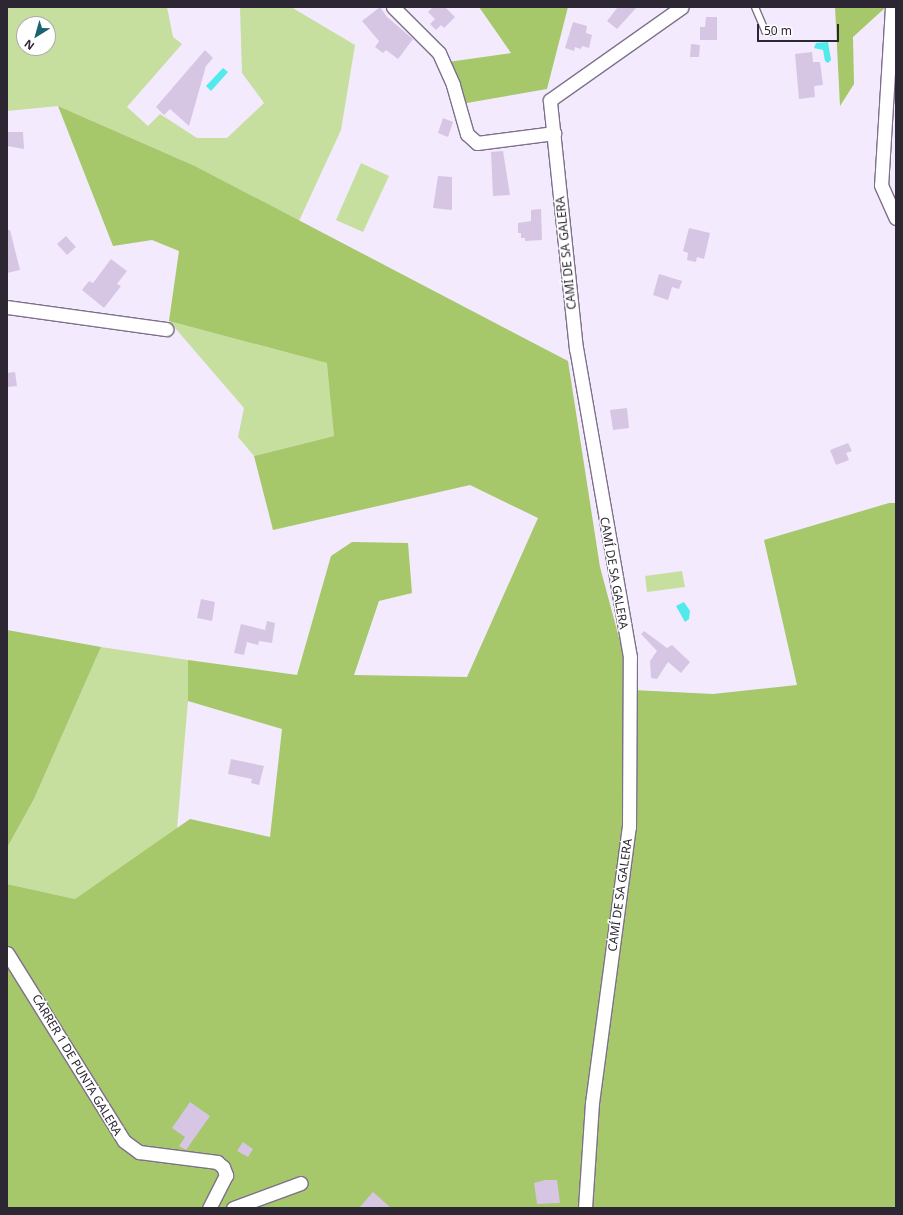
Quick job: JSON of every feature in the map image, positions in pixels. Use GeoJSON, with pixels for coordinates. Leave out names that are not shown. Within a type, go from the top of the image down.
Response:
{"type":"FeatureCollection","features":[{"type":"Feature","properties":{"kind":"street"},"geometry":{"type":"LineString","coordinates":[[393,7],[439,53],[452,85],[467,134],[477,143],[554,133]]}},
{"type":"Feature","properties":{"kind":"street"},"geometry":{"type":"LineString","coordinates":[[892,7],[881,185],[896,218]]}},
{"type":"Feature","properties":{"kind":"street","name":"CAMÍ DE SA GALERA"},"geometry":{"type":"LineString","coordinates":[[585,1208],[592,1103],[629,827],[630,658],[576,349],[550,100],[676,8]]}},
{"type":"Feature","properties":{"kind":"street"},"geometry":{"type":"LineString","coordinates":[[7,307],[166,329]]}},
{"type":"Feature","properties":{"kind":"street","name":"CARRER 1 DE PUNTA GALERA"},"geometry":{"type":"LineString","coordinates":[[7,952],[124,1141],[139,1152],[217,1162],[223,1166],[226,1175],[222,1186],[210,1207]]}},
{"type":"Feature","properties":{"kind":"street"},"geometry":{"type":"LineString","coordinates":[[233,1208],[301,1183]]}},
{"type":"Feature","properties":{"kind":"lane"},"geometry":{"type":"LineString","coordinates":[[755,7],[765,31],[771,32]]}},
{"type":"Feature","properties":{"kind":"green space"},"geometry":{"type":"Polygon","coordinates":[[[7,7],[167,7],[173,37],[182,44],[127,107],[148,126],[160,114],[197,138],[227,138],[264,103],[242,73],[240,7],[291,7],[355,45],[341,130],[299,221],[195,166],[58,106],[7,111],[7,7]]]}},
{"type":"Feature","properties":{"kind":"green space"},"geometry":{"type":"Polygon","coordinates":[[[479,7],[568,7],[547,89],[461,104],[448,62],[511,53],[479,7]]]}},
{"type":"Feature","properties":{"kind":"green space"},"geometry":{"type":"Polygon","coordinates":[[[835,7],[886,7],[853,37],[854,84],[840,106],[835,7]]]}},
{"type":"Feature","properties":{"kind":"green space"},"geometry":{"type":"Polygon","coordinates":[[[58,106],[195,166],[568,361],[600,567],[633,690],[713,694],[797,685],[764,540],[889,503],[896,503],[896,1208],[7,1208],[7,884],[75,899],[190,819],[270,837],[282,729],[188,701],[188,660],[297,675],[331,556],[352,542],[408,543],[412,593],[379,601],[354,675],[467,677],[538,518],[470,485],[273,530],[254,456],[334,436],[327,363],[169,321],[179,251],[152,240],[113,246],[58,106]]]}},
{"type":"Feature","properties":{"kind":"green space"},"geometry":{"type":"Polygon","coordinates":[[[361,163],[389,176],[363,232],[336,220],[361,163]]]}},
{"type":"Feature","properties":{"kind":"green space"},"geometry":{"type":"Polygon","coordinates":[[[169,321],[328,363],[334,436],[254,456],[238,437],[244,408],[169,321]]]}},
{"type":"Feature","properties":{"kind":"green space"},"geometry":{"type":"Polygon","coordinates":[[[682,571],[685,587],[647,592],[645,576],[682,571]]]}},
{"type":"Feature","properties":{"kind":"green space"},"geometry":{"type":"Polygon","coordinates":[[[7,630],[101,647],[34,799],[7,848],[7,630]]]}},
{"type":"Feature","properties":{"kind":"green space"},"geometry":{"type":"Polygon","coordinates":[[[101,647],[188,660],[188,701],[177,829],[75,899],[7,884],[7,848],[34,799],[101,647]]]}},
{"type":"Feature","properties":{"kind":"water"},"geometry":{"type":"Polygon","coordinates":[[[828,42],[831,60],[828,63],[825,61],[823,50],[814,48],[816,43],[828,42]]]}},
{"type":"Feature","properties":{"kind":"water"},"geometry":{"type":"Polygon","coordinates":[[[223,68],[228,72],[211,91],[206,86],[223,68]]]}},
{"type":"Feature","properties":{"kind":"water"},"geometry":{"type":"Polygon","coordinates":[[[684,602],[690,611],[689,619],[685,622],[676,606],[684,602]]]}},
{"type":"Feature","properties":{"kind":"building"},"geometry":{"type":"Polygon","coordinates":[[[380,7],[387,17],[413,39],[398,59],[386,50],[383,53],[375,47],[379,41],[362,21],[380,7]]]}},
{"type":"Feature","properties":{"kind":"building"},"geometry":{"type":"Polygon","coordinates":[[[433,7],[445,7],[455,17],[444,28],[441,25],[436,30],[430,24],[435,19],[428,12],[433,7]]]}},
{"type":"Feature","properties":{"kind":"building"},"geometry":{"type":"Polygon","coordinates":[[[618,7],[637,7],[617,29],[607,21],[618,7]]]}},
{"type":"Feature","properties":{"kind":"building"},"geometry":{"type":"Polygon","coordinates":[[[706,17],[717,17],[717,40],[700,40],[700,27],[705,27],[706,17]]]}},
{"type":"Feature","properties":{"kind":"building"},"geometry":{"type":"Polygon","coordinates":[[[573,22],[587,26],[586,33],[592,35],[589,48],[582,46],[581,49],[575,47],[574,51],[565,48],[573,22]]]}},
{"type":"Feature","properties":{"kind":"building"},"geometry":{"type":"Polygon","coordinates":[[[691,44],[700,45],[699,57],[690,57],[691,44]]]}},
{"type":"Feature","properties":{"kind":"building"},"geometry":{"type":"Polygon","coordinates":[[[205,50],[213,58],[206,66],[189,126],[170,109],[164,115],[156,107],[205,50]]]}},
{"type":"Feature","properties":{"kind":"building"},"geometry":{"type":"Polygon","coordinates":[[[812,52],[813,62],[820,62],[823,85],[814,86],[815,97],[799,99],[795,54],[812,52]]]}},
{"type":"Feature","properties":{"kind":"building"},"geometry":{"type":"Polygon","coordinates":[[[443,118],[453,122],[448,137],[438,133],[443,118]]]}},
{"type":"Feature","properties":{"kind":"building"},"geometry":{"type":"Polygon","coordinates":[[[7,132],[23,132],[24,149],[7,146],[7,132]]]}},
{"type":"Feature","properties":{"kind":"building"},"geometry":{"type":"Polygon","coordinates":[[[503,151],[510,195],[493,196],[491,152],[503,151]]]}},
{"type":"Feature","properties":{"kind":"building"},"geometry":{"type":"Polygon","coordinates":[[[438,176],[452,177],[452,210],[433,208],[438,176]]]}},
{"type":"Feature","properties":{"kind":"building"},"geometry":{"type":"Polygon","coordinates":[[[541,209],[542,240],[525,241],[525,238],[521,238],[521,233],[518,233],[518,223],[531,221],[531,210],[541,209]]]}},
{"type":"Feature","properties":{"kind":"building"},"geometry":{"type":"Polygon","coordinates":[[[689,228],[710,233],[704,259],[697,257],[696,262],[687,260],[688,253],[683,251],[689,228]]]}},
{"type":"Feature","properties":{"kind":"building"},"geometry":{"type":"Polygon","coordinates":[[[7,230],[10,230],[20,270],[7,273],[7,230]]]}},
{"type":"Feature","properties":{"kind":"building"},"geometry":{"type":"Polygon","coordinates":[[[66,236],[76,247],[67,255],[57,244],[66,236]]]}},
{"type":"Feature","properties":{"kind":"building"},"geometry":{"type":"Polygon","coordinates":[[[111,259],[127,271],[117,284],[121,286],[104,308],[82,290],[89,281],[93,283],[111,259]]]}},
{"type":"Feature","properties":{"kind":"building"},"geometry":{"type":"Polygon","coordinates":[[[659,274],[682,281],[679,289],[672,287],[668,300],[653,295],[659,274]]]}},
{"type":"Feature","properties":{"kind":"building"},"geometry":{"type":"Polygon","coordinates":[[[15,372],[17,386],[8,387],[7,373],[15,372]]]}},
{"type":"Feature","properties":{"kind":"building"},"geometry":{"type":"Polygon","coordinates":[[[627,408],[629,428],[613,430],[610,410],[627,408]]]}},
{"type":"Feature","properties":{"kind":"building"},"geometry":{"type":"Polygon","coordinates":[[[848,443],[852,451],[846,453],[849,460],[836,465],[830,450],[848,443]]]}},
{"type":"Feature","properties":{"kind":"building"},"geometry":{"type":"Polygon","coordinates":[[[201,599],[215,602],[212,621],[197,618],[201,599]]]}},
{"type":"Feature","properties":{"kind":"building"},"geometry":{"type":"Polygon","coordinates":[[[267,621],[275,623],[272,643],[259,641],[258,645],[247,642],[244,655],[234,653],[241,624],[265,630],[267,621]]]}},
{"type":"Feature","properties":{"kind":"building"},"geometry":{"type":"Polygon","coordinates":[[[644,631],[667,648],[672,645],[690,662],[681,673],[668,662],[657,679],[651,678],[650,661],[657,651],[641,634],[644,631]]]}},
{"type":"Feature","properties":{"kind":"building"},"geometry":{"type":"Polygon","coordinates":[[[231,759],[264,766],[259,785],[251,783],[252,779],[228,774],[231,759]]]}},
{"type":"Feature","properties":{"kind":"building"},"geometry":{"type":"Polygon","coordinates":[[[190,1102],[210,1116],[186,1150],[179,1146],[185,1137],[172,1128],[190,1102]]]}},
{"type":"Feature","properties":{"kind":"building"},"geometry":{"type":"Polygon","coordinates":[[[243,1142],[253,1149],[248,1157],[237,1151],[243,1142]]]}},
{"type":"Feature","properties":{"kind":"building"},"geometry":{"type":"Polygon","coordinates":[[[545,1180],[557,1180],[560,1203],[537,1204],[534,1183],[545,1180]]]}},
{"type":"Feature","properties":{"kind":"building"},"geometry":{"type":"Polygon","coordinates":[[[373,1192],[391,1208],[359,1208],[373,1192]]]}}]}
